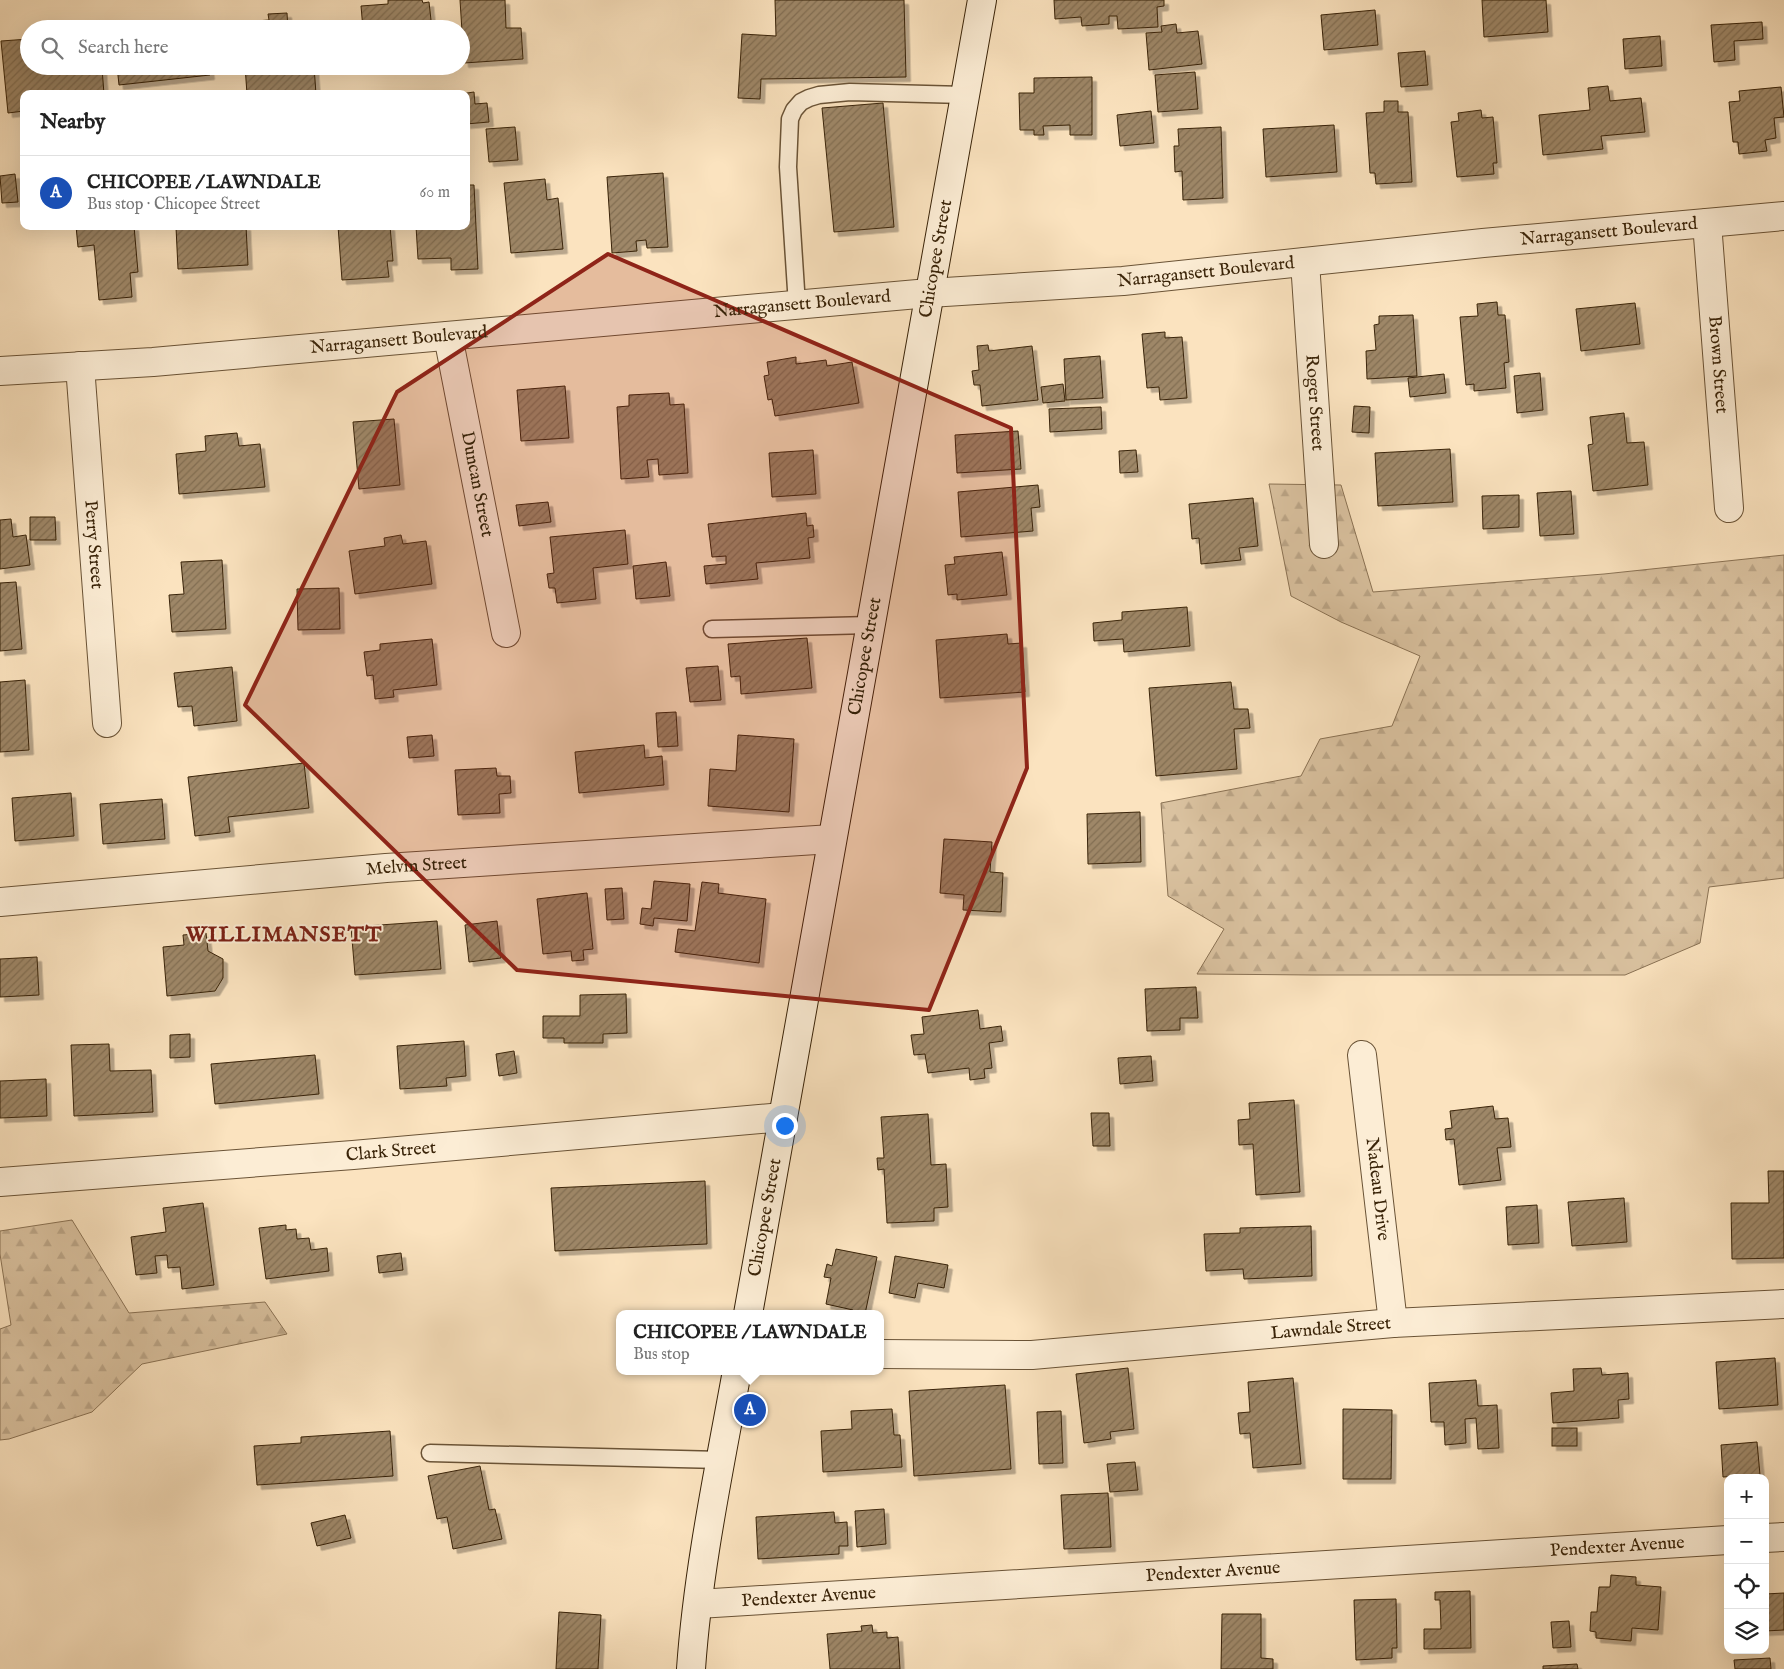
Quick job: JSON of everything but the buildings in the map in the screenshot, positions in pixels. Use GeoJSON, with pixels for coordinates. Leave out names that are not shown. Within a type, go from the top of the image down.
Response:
{"type":"FeatureCollection","features":[{"type":"Feature","properties":{"kind":"street","name":"Chicopee Street"},"geometry":{"type":"LineString","coordinates":[[749,1310],[982,0]]}},
{"type":"Feature","properties":{"kind":"street","name":"Narragansett Boulevard"},"geometry":{"type":"LineString","coordinates":[[0,371],[162,361],[929,293],[1123,282],[1484,243],[1784,216]]}},
{"type":"Feature","properties":{"kind":"street","name":"Brown Street"},"geometry":{"type":"LineString","coordinates":[[1707,223],[1729,508]]}},
{"type":"Feature","properties":{"kind":"street","name":"Roger Street"},"geometry":{"type":"LineString","coordinates":[[1305,262],[1324,544]]}},
{"type":"Feature","properties":{"kind":"street","name":"Duncan Street"},"geometry":{"type":"LineString","coordinates":[[448,336],[506,633]]}},
{"type":"Feature","properties":{"kind":"street","name":"Perry Street"},"geometry":{"type":"LineString","coordinates":[[80,366],[107,723]]}},
{"type":"Feature","properties":{"kind":"street","name":"Melvin Street"},"geometry":{"type":"LineString","coordinates":[[0,902],[386,868],[832,839]]}},
{"type":"Feature","properties":{"kind":"street","name":"Nadeau Drive"},"geometry":{"type":"LineString","coordinates":[[1362,1055],[1393,1323]]}},
{"type":"Feature","properties":{"kind":"street","name":"Clark Street"},"geometry":{"type":"LineString","coordinates":[[0,1182],[363,1154],[782,1117]]}},
{"type":"Feature","properties":{"kind":"street","name":"Lawndale Street"},"geometry":{"type":"LineString","coordinates":[[884,1354],[1032,1355],[1393,1323],[1784,1304]]}},
{"type":"Feature","properties":{"kind":"street"},"geometry":{"type":"LineString","coordinates":[[691,1669],[708,1529],[736,1375]]}},
{"type":"Feature","properties":{"kind":"street"},"geometry":{"type":"LineString","coordinates":[[1769,1538],[1784,1537]]}},
{"type":"Feature","properties":{"kind":"street","name":"Pendexter Avenue"},"geometry":{"type":"LineString","coordinates":[[698,1604],[1724,1540]]}},
{"type":"Feature","properties":{"kind":"lane"},"geometry":{"type":"LineString","coordinates":[[797,305],[788,167],[790,119],[794,110],[801,102],[809,98],[819,95],[850,92],[964,95]]}},
{"type":"Feature","properties":{"kind":"lane"},"geometry":{"type":"LineString","coordinates":[[712,629],[870,625]]}},
{"type":"Feature","properties":{"kind":"lane"},"geometry":{"type":"LineString","coordinates":[[430,1453],[721,1460]]}},
{"type":"Feature","properties":{"kind":"highlighted area"},"geometry":{"type":"Polygon","coordinates":[[[608,254],[1011,428],[1027,768],[929,1010],[517,970],[245,705],[397,392],[608,254]]]}},
{"type":"Feature","properties":{"kind":"green space"},"geometry":{"type":"Polygon","coordinates":[[[1269,484],[1341,485],[1373,592],[1604,574],[1784,555],[1784,878],[1709,887],[1700,943],[1625,975],[1197,974],[1224,929],[1168,896],[1161,803],[1301,776],[1320,739],[1392,726],[1420,656],[1341,622],[1291,596],[1269,484]]]}},
{"type":"Feature","properties":{"kind":"green space"},"geometry":{"type":"Polygon","coordinates":[[[72,1220],[129,1313],[265,1302],[287,1334],[142,1364],[92,1412],[9,1439],[0,1440],[0,1329],[11,1325],[0,1254],[0,1231],[72,1220]]]}},
{"type":"Feature","properties":{"kind":"place","name":"CHICOPEE / LAWNDALE"},"geometry":{"type":"Point","coordinates":[750,1410]}},
{"type":"Feature","properties":{"kind":"district","name":"WILLIMANSETT"},"geometry":{"type":"Point","coordinates":[284,935]}}]}
